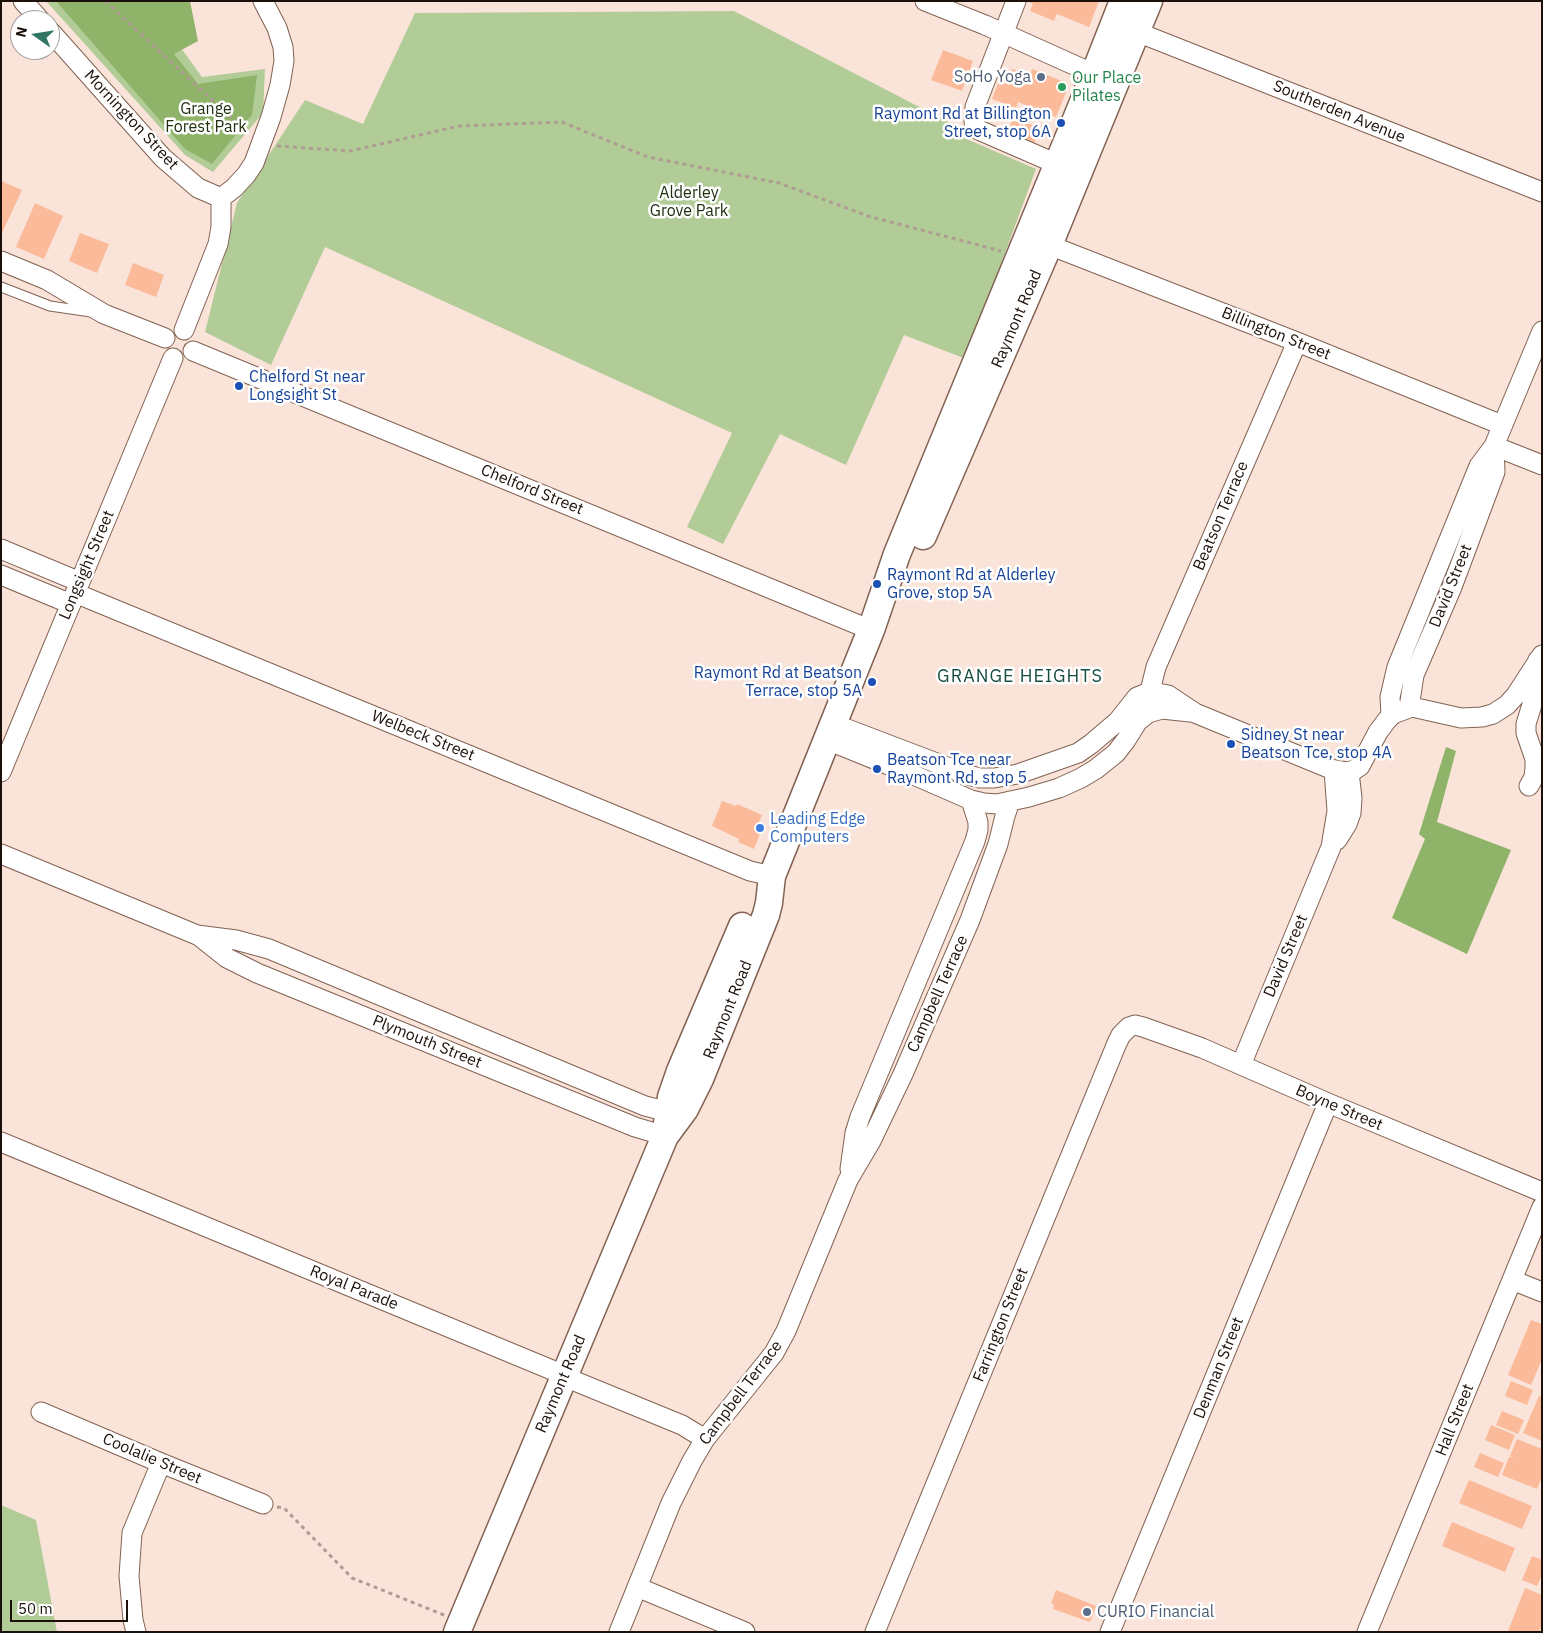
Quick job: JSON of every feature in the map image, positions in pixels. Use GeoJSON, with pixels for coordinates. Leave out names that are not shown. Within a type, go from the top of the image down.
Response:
{"type":"FeatureCollection","features":[{"type":"Feature","properties":{"kind":"main road","name":"Raymont Road"},"geometry":{"type":"LineString","coordinates":[[1038,241],[1057,164],[1123,1]]}},
{"type":"Feature","properties":{"kind":"main road","name":"Raymont Road"},"geometry":{"type":"LineString","coordinates":[[459,1627],[665,1136],[685,1109],[700,1079],[766,915],[772,876],[871,630],[897,554],[1038,241],[1137,32],[1149,1]]}},
{"type":"Feature","properties":{"kind":"main road","name":"Raymont Road"},"geometry":{"type":"LineString","coordinates":[[665,1136],[669,1108],[680,1071],[749,910],[757,895],[772,876]]}},
{"type":"Feature","properties":{"kind":"street"},"geometry":{"type":"LineString","coordinates":[[184,330],[218,244],[221,227],[221,198],[246,176],[254,163],[275,106],[284,61],[283,47],[279,34],[263,1]]}},
{"type":"Feature","properties":{"kind":"street"},"geometry":{"type":"LineString","coordinates":[[925,1],[1094,74]]}},
{"type":"Feature","properties":{"kind":"street"},"geometry":{"type":"LineString","coordinates":[[1016,1],[974,110],[974,122],[977,129],[1057,164]]}},
{"type":"Feature","properties":{"kind":"street","name":"Southerden Avenue"},"geometry":{"type":"LineString","coordinates":[[1137,32],[1542,192]]}},
{"type":"Feature","properties":{"kind":"street","name":"Mornington Street"},"geometry":{"type":"LineString","coordinates":[[60,42],[163,158],[198,188],[221,198]]}},
{"type":"Feature","properties":{"kind":"street","name":"Billington Street"},"geometry":{"type":"LineString","coordinates":[[1038,241],[1297,342],[1502,425]]}},
{"type":"Feature","properties":{"kind":"street"},"geometry":{"type":"LineString","coordinates":[[1,261],[47,280],[104,314],[165,338]]}},
{"type":"Feature","properties":{"kind":"street"},"geometry":{"type":"LineString","coordinates":[[175,330],[184,330],[194,341],[193,350],[190,355],[182,360],[172,358],[164,348],[165,338],[175,330]]}},
{"type":"Feature","properties":{"kind":"street","name":"David Street"},"geometry":{"type":"LineString","coordinates":[[1391,715],[1390,696],[1397,667],[1479,466],[1494,446],[1542,331]]}},
{"type":"Feature","properties":{"kind":"street","name":"Beatson Terrace"},"geometry":{"type":"LineString","coordinates":[[1151,702],[1156,667],[1297,342]]}},
{"type":"Feature","properties":{"kind":"street","name":"Chelford Street"},"geometry":{"type":"LineString","coordinates":[[193,350],[871,630]]}},
{"type":"Feature","properties":{"kind":"street","name":"Longsight Street"},"geometry":{"type":"LineString","coordinates":[[1,772],[172,358]]}},
{"type":"Feature","properties":{"kind":"street"},"geometry":{"type":"LineString","coordinates":[[1494,446],[1542,465]]}},
{"type":"Feature","properties":{"kind":"street","name":"David Street"},"geometry":{"type":"LineString","coordinates":[[1409,708],[1414,675],[1452,587],[1495,472],[1494,446]]}},
{"type":"Feature","properties":{"kind":"street","name":"Welbeck Street"},"geometry":{"type":"LineString","coordinates":[[1,549],[75,593],[750,871],[772,876]]}},
{"type":"Feature","properties":{"kind":"street","name":"Welbeck Street"},"geometry":{"type":"LineString","coordinates":[[1,575],[75,593]]}},
{"type":"Feature","properties":{"kind":"street"},"geometry":{"type":"LineString","coordinates":[[830,732],[924,758],[980,778],[994,778],[1018,774],[1062,760],[1083,750],[1118,721],[1141,694],[1151,702],[1166,709],[1195,713],[1342,771],[1357,768],[1363,762],[1378,732],[1391,715],[1409,708],[1419,708],[1461,718],[1482,717],[1492,714],[1516,695],[1540,658]]}},
{"type":"Feature","properties":{"kind":"street"},"geometry":{"type":"LineString","coordinates":[[1529,786],[1534,777],[1535,763],[1526,733],[1526,724],[1538,685],[1540,658]]}},
{"type":"Feature","properties":{"kind":"street"},"geometry":{"type":"LineString","coordinates":[[830,732],[916,776],[971,800],[990,804],[1010,801],[1059,788],[1096,769],[1116,753],[1151,702]]}},
{"type":"Feature","properties":{"kind":"street"},"geometry":{"type":"LineString","coordinates":[[916,776],[924,758]]}},
{"type":"Feature","properties":{"kind":"street","name":"David Street"},"geometry":{"type":"LineString","coordinates":[[1241,1065],[1331,846],[1345,828],[1349,819],[1352,798],[1342,771]]}},
{"type":"Feature","properties":{"kind":"street","name":"Campbell Terrace"},"geometry":{"type":"LineString","coordinates":[[848,1180],[855,1133],[860,1117],[974,844],[978,825],[971,800]]}},
{"type":"Feature","properties":{"kind":"street","name":"Campbell Terrace"},"geometry":{"type":"LineString","coordinates":[[619,1632],[671,1503],[704,1439],[767,1362],[782,1338],[848,1180],[873,1136],[903,1074],[972,914],[997,848],[1010,801]]}},
{"type":"Feature","properties":{"kind":"street"},"geometry":{"type":"LineString","coordinates":[[974,844],[997,848]]}},
{"type":"Feature","properties":{"kind":"street","name":"Plymouth Street"},"geometry":{"type":"LineString","coordinates":[[1,854],[197,935],[227,958],[257,973],[635,1127],[665,1136]]}},
{"type":"Feature","properties":{"kind":"street","name":"Plymouth Street"},"geometry":{"type":"LineString","coordinates":[[197,935],[236,940],[262,946],[645,1106],[657,1109],[669,1108]]}},
{"type":"Feature","properties":{"kind":"street","name":"Boyne Street"},"geometry":{"type":"LineString","coordinates":[[1135,1025],[1144,1026],[1202,1048],[1328,1104],[1542,1192]]}},
{"type":"Feature","properties":{"kind":"street","name":"Farrington Street"},"geometry":{"type":"LineString","coordinates":[[875,1632],[1117,1043],[1124,1032],[1129,1027],[1135,1025]]}},
{"type":"Feature","properties":{"kind":"street","name":"Denman Street"},"geometry":{"type":"LineString","coordinates":[[1110,1632],[1328,1104]]}},
{"type":"Feature","properties":{"kind":"street","name":"Royal Parade"},"geometry":{"type":"LineString","coordinates":[[1,1142],[564,1375],[682,1425],[704,1439]]}},
{"type":"Feature","properties":{"kind":"street","name":"Hall Street"},"geometry":{"type":"LineString","coordinates":[[1367,1632],[1542,1208]]}},
{"type":"Feature","properties":{"kind":"street"},"geometry":{"type":"LineString","coordinates":[[1512,1280],[1542,1292]]}},
{"type":"Feature","properties":{"kind":"street","name":"Coolalie Street"},"geometry":{"type":"LineString","coordinates":[[41,1412],[263,1504]]}},
{"type":"Feature","properties":{"kind":"street"},"geometry":{"type":"LineString","coordinates":[[136,1632],[128,1576],[132,1533],[161,1463]]}},
{"type":"Feature","properties":{"kind":"street"},"geometry":{"type":"LineString","coordinates":[[637,1587],[745,1632]]}},
{"type":"Feature","properties":{"kind":"lane"},"geometry":{"type":"LineString","coordinates":[[1,287],[50,306],[104,314]]}},
{"type":"Feature","properties":{"kind":"path"},"geometry":{"type":"LineString","coordinates":[[105,1],[261,145],[350,151],[459,126],[562,122],[648,157],[779,183],[868,216],[1005,252]]}},
{"type":"Feature","properties":{"kind":"path"},"geometry":{"type":"LineString","coordinates":[[263,1504],[284,1508],[352,1578],[459,1627]]}},
{"type":"Feature","properties":{"kind":"green space","name":"Grange Forest Park"},"geometry":{"type":"Polygon","coordinates":[[[46,1],[147,1],[202,77],[265,69],[263,113],[213,172],[185,155],[60,17],[60,10],[54,10],[46,1]]]}},
{"type":"Feature","properties":{"kind":"green space","name":"Grange Forest Park"},"geometry":{"type":"Polygon","coordinates":[[[56,1],[190,1],[198,41],[174,54],[198,84],[257,75],[252,115],[212,164],[185,149],[56,1]]]}},
{"type":"Feature","properties":{"kind":"green space","name":"Alderley Grove Park"},"geometry":{"type":"Polygon","coordinates":[[[734,11],[958,127],[962,137],[1036,169],[966,359],[904,335],[846,465],[780,434],[723,544],[687,527],[732,433],[325,247],[271,365],[205,332],[237,203],[305,100],[363,124],[415,13],[734,11]]]}},
{"type":"Feature","properties":{"kind":"green space"},"geometry":{"type":"Polygon","coordinates":[[[1446,747],[1456,751],[1437,822],[1511,850],[1467,954],[1392,918],[1425,839],[1419,834],[1446,747]]]}},
{"type":"Feature","properties":{"kind":"green space"},"geometry":{"type":"Polygon","coordinates":[[[1,1505],[36,1520],[57,1632],[1,1632],[1,1505]]]}},
{"type":"Feature","properties":{"kind":"building"},"geometry":{"type":"Polygon","coordinates":[[[1026,1],[1099,1],[1089,27],[1057,14],[1054,21],[1030,11],[1033,4],[1026,1]]]}},
{"type":"Feature","properties":{"kind":"building"},"geometry":{"type":"Polygon","coordinates":[[[943,50],[973,61],[962,91],[931,80],[943,50]]]}},
{"type":"Feature","properties":{"kind":"building"},"geometry":{"type":"Polygon","coordinates":[[[1012,69],[1021,72],[1018,79],[1027,83],[1032,69],[1062,81],[1067,90],[1056,117],[1018,102],[1016,108],[992,99],[1002,73],[1009,76],[1012,69]]]}},
{"type":"Feature","properties":{"kind":"building"},"geometry":{"type":"Polygon","coordinates":[[[1016,110],[1024,113],[1021,121],[1040,128],[1033,147],[1006,136],[1016,110]]]}},
{"type":"Feature","properties":{"kind":"building"},"geometry":{"type":"Polygon","coordinates":[[[1,181],[22,190],[1,235],[1,181]]]}},
{"type":"Feature","properties":{"kind":"building"},"geometry":{"type":"Polygon","coordinates":[[[35,203],[63,216],[44,259],[16,247],[35,203]]]}},
{"type":"Feature","properties":{"kind":"building"},"geometry":{"type":"Polygon","coordinates":[[[80,233],[109,244],[97,273],[69,261],[80,233]]]}},
{"type":"Feature","properties":{"kind":"building"},"geometry":{"type":"Polygon","coordinates":[[[133,263],[164,275],[156,297],[125,285],[133,263]]]}},
{"type":"Feature","properties":{"kind":"building"},"geometry":{"type":"Polygon","coordinates":[[[722,801],[736,806],[737,804],[762,815],[758,824],[763,826],[754,849],[738,842],[739,839],[712,826],[722,801]]]}},
{"type":"Feature","properties":{"kind":"building"},"geometry":{"type":"Polygon","coordinates":[[[1531,1320],[1542,1324],[1542,1359],[1531,1385],[1508,1375],[1531,1320]]]}},
{"type":"Feature","properties":{"kind":"building"},"geometry":{"type":"Polygon","coordinates":[[[1511,1381],[1533,1390],[1527,1405],[1505,1396],[1511,1381]]]}},
{"type":"Feature","properties":{"kind":"building"},"geometry":{"type":"Polygon","coordinates":[[[1539,1396],[1542,1397],[1542,1441],[1523,1433],[1539,1396]]]}},
{"type":"Feature","properties":{"kind":"building"},"geometry":{"type":"Polygon","coordinates":[[[1502,1411],[1524,1420],[1518,1434],[1496,1425],[1502,1411]]]}},
{"type":"Feature","properties":{"kind":"building"},"geometry":{"type":"Polygon","coordinates":[[[1491,1425],[1515,1435],[1509,1450],[1485,1440],[1491,1425]]]}},
{"type":"Feature","properties":{"kind":"building"},"geometry":{"type":"Polygon","coordinates":[[[1517,1439],[1542,1449],[1542,1477],[1537,1489],[1502,1475],[1509,1457],[1513,1457],[1510,1456],[1517,1439]]]}},
{"type":"Feature","properties":{"kind":"building"},"geometry":{"type":"Polygon","coordinates":[[[1480,1453],[1504,1463],[1498,1477],[1474,1467],[1480,1453]]]}},
{"type":"Feature","properties":{"kind":"building"},"geometry":{"type":"Polygon","coordinates":[[[1469,1480],[1532,1506],[1522,1529],[1459,1503],[1469,1480]]]}},
{"type":"Feature","properties":{"kind":"building"},"geometry":{"type":"Polygon","coordinates":[[[1452,1522],[1515,1548],[1505,1572],[1442,1546],[1452,1522]]]}},
{"type":"Feature","properties":{"kind":"building"},"geometry":{"type":"Polygon","coordinates":[[[1532,1556],[1542,1560],[1542,1575],[1537,1586],[1522,1580],[1532,1556]]]}},
{"type":"Feature","properties":{"kind":"building"},"geometry":{"type":"Polygon","coordinates":[[[1525,1588],[1542,1595],[1542,1626],[1539,1632],[1508,1631],[1525,1588]]]}},
{"type":"Feature","properties":{"kind":"building"},"geometry":{"type":"Polygon","coordinates":[[[1056,1590],[1096,1606],[1090,1622],[1053,1609],[1054,1605],[1051,1603],[1056,1590]]]}},
{"type":"Feature","properties":{"kind":"place","name":"SoHo Yoga"},"geometry":{"type":"Point","coordinates":[1041,77]}},
{"type":"Feature","properties":{"kind":"place","name":"Our Place Pilates"},"geometry":{"type":"Point","coordinates":[1062,87]}},
{"type":"Feature","properties":{"kind":"place","name":"Raymont Rd at Billington Street, stop 6A"},"geometry":{"type":"Point","coordinates":[1061,123]}},
{"type":"Feature","properties":{"kind":"place","name":"Chelford St near Longsight St"},"geometry":{"type":"Point","coordinates":[239,386]}},
{"type":"Feature","properties":{"kind":"place","name":"Raymont Rd at Alderley Grove, stop 5A"},"geometry":{"type":"Point","coordinates":[877,584]}},
{"type":"Feature","properties":{"kind":"place","name":"Raymont Rd at Beatson Terrace, stop 5A"},"geometry":{"type":"Point","coordinates":[872,682]}},
{"type":"Feature","properties":{"kind":"place","name":"Sidney St near Beatson Tce, stop 4A"},"geometry":{"type":"Point","coordinates":[1231,744]}},
{"type":"Feature","properties":{"kind":"place","name":"Beatson Tce near Raymont Rd, stop 5"},"geometry":{"type":"Point","coordinates":[877,769]}},
{"type":"Feature","properties":{"kind":"place","name":"Leading Edge Computers"},"geometry":{"type":"Point","coordinates":[760,828]}},
{"type":"Feature","properties":{"kind":"place","name":"CURIO Financial"},"geometry":{"type":"Point","coordinates":[1087,1612]}},
{"type":"Feature","properties":{"kind":"district","name":"GRANGE HEIGHTS"},"geometry":{"type":"Point","coordinates":[1020,677]}}]}
